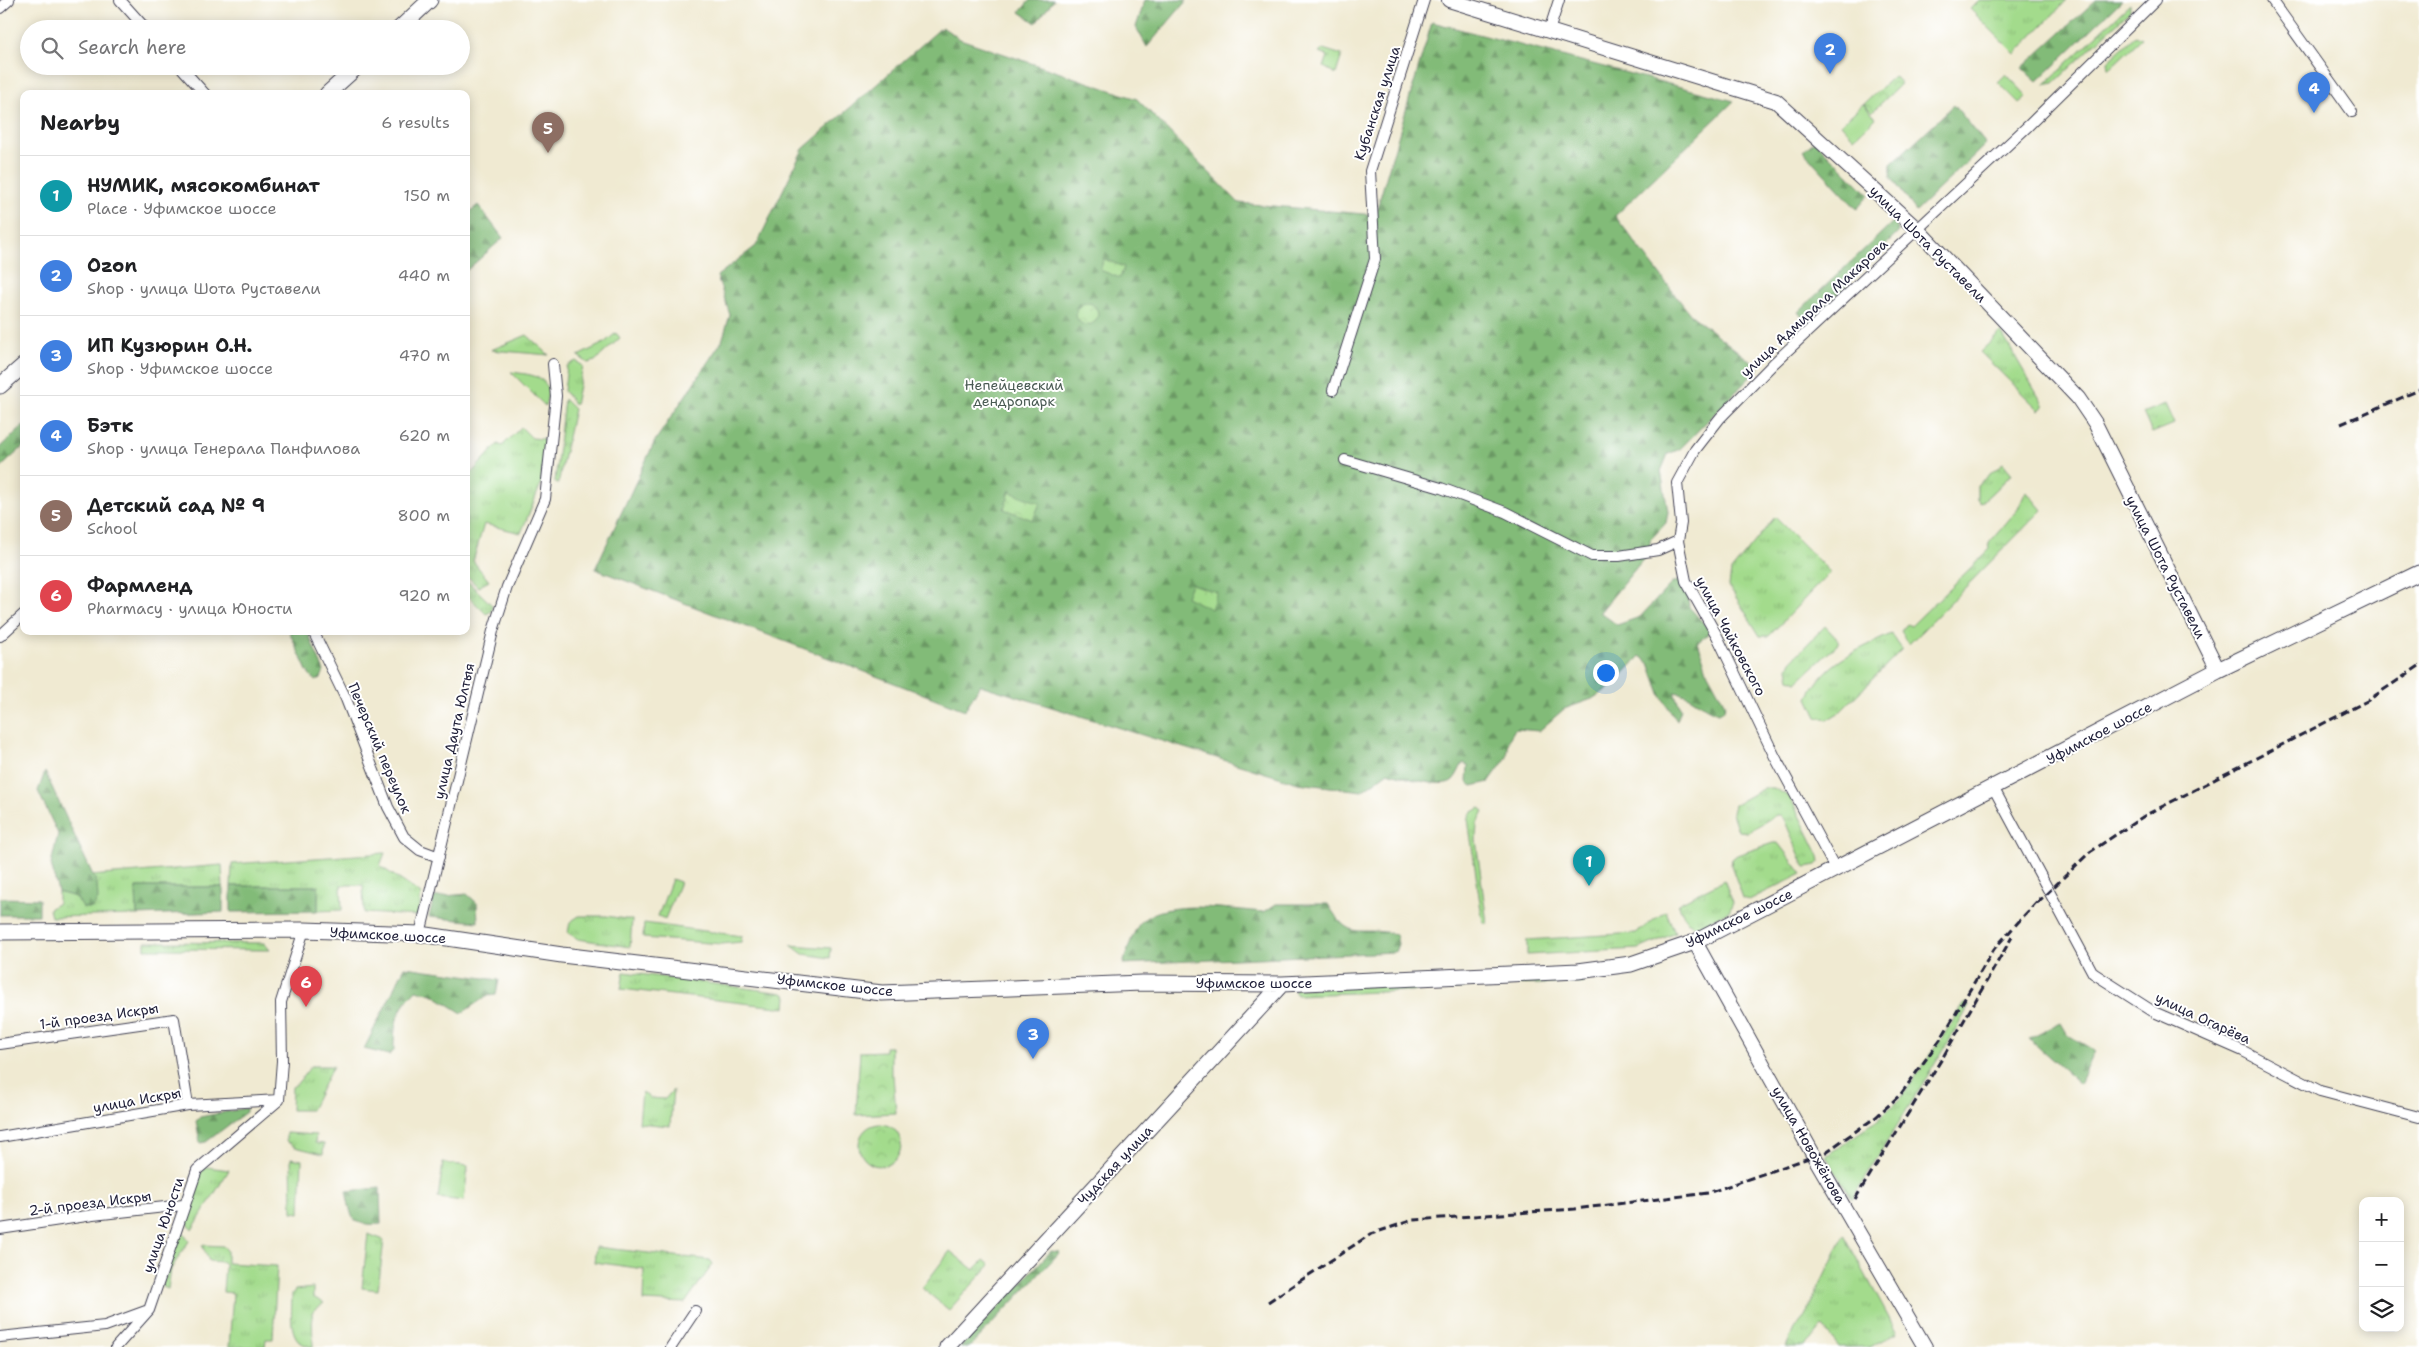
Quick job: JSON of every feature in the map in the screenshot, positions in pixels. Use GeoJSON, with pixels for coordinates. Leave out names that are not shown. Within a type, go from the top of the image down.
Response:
{"type":"FeatureCollection","features":[{"type":"Feature","properties":{"kind":"main road"},"geometry":{"type":"LineString","coordinates":[[409,20],[430,0]]}},
{"type":"Feature","properties":{"kind":"main road"},"geometry":{"type":"LineString","coordinates":[[332,90],[348,75]]}},
{"type":"Feature","properties":{"kind":"main road"},"geometry":{"type":"LineString","coordinates":[[0,386],[20,368]]}},
{"type":"Feature","properties":{"kind":"main road","name":"Уфимское шоссе"},"geometry":{"type":"LineString","coordinates":[[0,932],[304,930],[420,934],[562,955],[882,993],[1142,982],[1282,984],[1578,972],[1632,964],[1695,942],[1994,789],[2218,670],[2419,573]]}},
{"type":"Feature","properties":{"kind":"main road","name":"Чудская улица"},"geometry":{"type":"LineString","coordinates":[[947,1347],[1282,984]]}},
{"type":"Feature","properties":{"kind":"street"},"geometry":{"type":"LineString","coordinates":[[0,8],[9,0]]}},
{"type":"Feature","properties":{"kind":"street"},"geometry":{"type":"LineString","coordinates":[[120,0],[138,20]]}},
{"type":"Feature","properties":{"kind":"street","name":"Кубанская улица"},"geometry":{"type":"LineString","coordinates":[[1333,390],[1375,260],[1370,171],[1424,0]]}},
{"type":"Feature","properties":{"kind":"street","name":"улица Шота Руставели"},"geometry":{"type":"LineString","coordinates":[[1449,0],[1776,101],[1918,230],[2059,377],[2086,408],[2218,670]]}},
{"type":"Feature","properties":{"kind":"street"},"geometry":{"type":"LineString","coordinates":[[1549,31],[1559,0]]}},
{"type":"Feature","properties":{"kind":"street","name":"улица Адмирала Макарова"},"geometry":{"type":"LineString","coordinates":[[1678,541],[1681,523],[1678,483],[1695,450],[1720,418],[1774,364],[2028,126],[2156,0]]}},
{"type":"Feature","properties":{"kind":"street"},"geometry":{"type":"LineString","coordinates":[[2272,0],[2352,112]]}},
{"type":"Feature","properties":{"kind":"street"},"geometry":{"type":"LineString","coordinates":[[188,75],[201,90]]}},
{"type":"Feature","properties":{"kind":"street","name":"улица Даута Юлтыя"},"geometry":{"type":"LineString","coordinates":[[420,934],[493,630],[507,586],[545,499],[556,396],[553,364]]}},
{"type":"Feature","properties":{"kind":"street"},"geometry":{"type":"LineString","coordinates":[[1346,460],[1441,488],[1505,512],[1592,556],[1619,556],[1658,550],[1678,541]]}},
{"type":"Feature","properties":{"kind":"street","name":"улица Чайковского"},"geometry":{"type":"LineString","coordinates":[[1678,541],[1686,581],[1717,636],[1775,757],[1836,870]]}},
{"type":"Feature","properties":{"kind":"street"},"geometry":{"type":"LineString","coordinates":[[0,636],[20,618]]}},
{"type":"Feature","properties":{"kind":"street","name":"Печерский переулок"},"geometry":{"type":"LineString","coordinates":[[316,635],[346,699],[388,807],[404,837],[420,850],[439,857]]}},
{"type":"Feature","properties":{"kind":"street","name":"улица Огарёва"},"geometry":{"type":"LineString","coordinates":[[1994,789],[2093,973],[2154,1012],[2243,1051],[2320,1091],[2419,1117]]}},
{"type":"Feature","properties":{"kind":"street"},"geometry":{"type":"LineString","coordinates":[[279,1100],[282,1061],[281,1002],[304,930]]}},
{"type":"Feature","properties":{"kind":"street","name":"улица Новожёнова"},"geometry":{"type":"LineString","coordinates":[[1695,942],[1814,1156],[1925,1347]]}},
{"type":"Feature","properties":{"kind":"street","name":"1-й проезд Искры"},"geometry":{"type":"LineString","coordinates":[[0,1044],[174,1019],[188,1105]]}},
{"type":"Feature","properties":{"kind":"street","name":"улица Искры"},"geometry":{"type":"LineString","coordinates":[[0,1137],[188,1105],[279,1100]]}},
{"type":"Feature","properties":{"kind":"street","name":"улица Юности"},"geometry":{"type":"LineString","coordinates":[[116,1347],[149,1310],[196,1170],[279,1100]]}},
{"type":"Feature","properties":{"kind":"street","name":"2-й проезд Искры"},"geometry":{"type":"LineString","coordinates":[[0,1229],[93,1215],[183,1205]]}},
{"type":"Feature","properties":{"kind":"street"},"geometry":{"type":"LineString","coordinates":[[0,1337],[105,1326],[149,1310]]}},
{"type":"Feature","properties":{"kind":"street"},"geometry":{"type":"LineString","coordinates":[[671,1347],[695,1311]]}},
{"type":"Feature","properties":{"kind":"green space"},"geometry":{"type":"Polygon","coordinates":[[[1030,0],[1054,0],[1036,23],[1020,12],[1030,0]]]}},
{"type":"Feature","properties":{"kind":"green space"},"geometry":{"type":"Polygon","coordinates":[[[1145,0],[1187,0],[1147,47],[1136,27],[1145,0]]]}},
{"type":"Feature","properties":{"kind":"green space"},"geometry":{"type":"Polygon","coordinates":[[[1979,0],[2067,0],[2015,54],[1970,9],[1979,0]]]}},
{"type":"Feature","properties":{"kind":"green space"},"geometry":{"type":"Polygon","coordinates":[[[2096,0],[2122,0],[2037,82],[2022,68],[2096,0]]]}},
{"type":"Feature","properties":{"kind":"green space"},"geometry":{"type":"Polygon","coordinates":[[[2130,4],[2130,11],[2054,83],[2044,85],[2130,4]]]}},
{"type":"Feature","properties":{"kind":"green space","name":"Непейцевский дендропарк"},"geometry":{"type":"Polygon","coordinates":[[[1432,22],[1734,101],[1615,216],[1690,314],[1759,368],[1680,449],[1668,454],[1661,471],[1668,512],[1666,523],[1650,540],[1650,551],[1600,612],[1617,625],[1640,617],[1672,583],[1677,581],[1687,588],[1689,607],[1709,629],[1707,635],[1698,642],[1707,671],[1725,704],[1724,710],[1719,713],[1713,711],[1680,693],[1674,692],[1681,709],[1677,721],[1661,696],[1649,663],[1640,656],[1612,686],[1592,699],[1564,709],[1539,731],[1515,729],[1509,739],[1507,757],[1489,782],[1472,786],[1467,782],[1468,765],[1463,763],[1453,780],[1448,783],[1431,783],[1388,772],[1362,791],[1298,783],[980,685],[965,710],[595,569],[655,441],[722,341],[730,315],[717,276],[756,246],[803,149],[942,27],[960,39],[1137,99],[1239,203],[1375,215],[1432,22]]]}},
{"type":"Feature","properties":{"kind":"green space"},"geometry":{"type":"Polygon","coordinates":[[[2136,35],[2142,38],[2109,69],[2108,61],[2136,35]]]}},
{"type":"Feature","properties":{"kind":"green space"},"geometry":{"type":"Polygon","coordinates":[[[1323,49],[1342,55],[1336,74],[1324,67],[1328,56],[1319,53],[1323,49]]]}},
{"type":"Feature","properties":{"kind":"green space"},"geometry":{"type":"Polygon","coordinates":[[[2006,74],[2027,96],[2019,103],[1998,82],[2006,74]]]}},
{"type":"Feature","properties":{"kind":"green space"},"geometry":{"type":"Polygon","coordinates":[[[1894,76],[1901,84],[1872,112],[1864,104],[1894,76]]]}},
{"type":"Feature","properties":{"kind":"green space"},"geometry":{"type":"Polygon","coordinates":[[[1863,104],[1876,118],[1854,138],[1841,124],[1863,104]]]}},
{"type":"Feature","properties":{"kind":"green space"},"geometry":{"type":"Polygon","coordinates":[[[1954,105],[1986,144],[1916,211],[1891,177],[1891,164],[1954,105]]]}},
{"type":"Feature","properties":{"kind":"green space"},"geometry":{"type":"Polygon","coordinates":[[[1815,141],[1869,195],[1857,209],[1803,151],[1815,141]]]}},
{"type":"Feature","properties":{"kind":"green space"},"geometry":{"type":"Polygon","coordinates":[[[478,205],[503,238],[470,267],[470,212],[478,205]]]}},
{"type":"Feature","properties":{"kind":"green space"},"geometry":{"type":"Polygon","coordinates":[[[1894,221],[1899,232],[1808,324],[1798,312],[1894,221]]]}},
{"type":"Feature","properties":{"kind":"green space"},"geometry":{"type":"Polygon","coordinates":[[[1104,259],[1124,267],[1120,278],[1100,270],[1104,259]]]}},
{"type":"Feature","properties":{"kind":"green space"},"geometry":{"type":"Polygon","coordinates":[[[1087,303],[1095,306],[1098,314],[1095,322],[1087,325],[1079,322],[1076,314],[1079,306],[1087,303]]]}},
{"type":"Feature","properties":{"kind":"green space"},"geometry":{"type":"Polygon","coordinates":[[[2001,332],[2044,406],[2039,410],[1980,352],[2001,332]]]}},
{"type":"Feature","properties":{"kind":"green space"},"geometry":{"type":"Polygon","coordinates":[[[616,333],[620,338],[595,361],[588,363],[578,356],[604,343],[616,333]]]}},
{"type":"Feature","properties":{"kind":"green space"},"geometry":{"type":"Polygon","coordinates":[[[527,335],[549,355],[491,350],[527,335]]]}},
{"type":"Feature","properties":{"kind":"green space"},"geometry":{"type":"Polygon","coordinates":[[[576,361],[583,366],[575,405],[564,391],[567,366],[576,361]]]}},
{"type":"Feature","properties":{"kind":"green space"},"geometry":{"type":"Polygon","coordinates":[[[511,372],[535,376],[545,383],[547,396],[545,406],[511,372]]]}},
{"type":"Feature","properties":{"kind":"green space"},"geometry":{"type":"Polygon","coordinates":[[[564,399],[574,409],[558,484],[555,482],[564,399]]]}},
{"type":"Feature","properties":{"kind":"green space"},"geometry":{"type":"Polygon","coordinates":[[[2165,404],[2174,424],[2152,433],[2143,413],[2165,404]]]}},
{"type":"Feature","properties":{"kind":"green space"},"geometry":{"type":"Polygon","coordinates":[[[521,427],[532,438],[544,439],[541,484],[521,533],[484,524],[473,561],[489,581],[478,587],[470,579],[470,475],[498,444],[502,446],[521,427]]]}},
{"type":"Feature","properties":{"kind":"green space"},"geometry":{"type":"Polygon","coordinates":[[[20,429],[20,450],[0,468],[0,447],[20,429]]]}},
{"type":"Feature","properties":{"kind":"green space"},"geometry":{"type":"Polygon","coordinates":[[[2003,463],[2012,474],[1981,503],[1977,500],[1977,485],[2003,463]]]}},
{"type":"Feature","properties":{"kind":"green space"},"geometry":{"type":"Polygon","coordinates":[[[2026,491],[2042,510],[1909,644],[1901,631],[1907,624],[1911,626],[1990,549],[1989,543],[2018,509],[2026,491]]]}},
{"type":"Feature","properties":{"kind":"green space"},"geometry":{"type":"Polygon","coordinates":[[[1010,492],[1040,503],[1033,520],[1004,509],[1010,492]]]}},
{"type":"Feature","properties":{"kind":"green space"},"geometry":{"type":"Polygon","coordinates":[[[1775,517],[1830,572],[1769,636],[1760,636],[1729,586],[1731,571],[1775,517]]]}},
{"type":"Feature","properties":{"kind":"green space"},"geometry":{"type":"Polygon","coordinates":[[[470,584],[492,605],[492,611],[486,614],[470,598],[470,584]]]}},
{"type":"Feature","properties":{"kind":"green space"},"geometry":{"type":"Polygon","coordinates":[[[1191,584],[1217,592],[1211,609],[1186,597],[1191,584]]]}},
{"type":"Feature","properties":{"kind":"green space"},"geometry":{"type":"Polygon","coordinates":[[[1825,626],[1840,642],[1797,682],[1790,679],[1788,668],[1791,661],[1825,626]]]}},
{"type":"Feature","properties":{"kind":"green space"},"geometry":{"type":"Polygon","coordinates":[[[1891,634],[1902,649],[1840,712],[1827,720],[1817,717],[1808,698],[1823,675],[1843,658],[1891,634]]]}},
{"type":"Feature","properties":{"kind":"green space"},"geometry":{"type":"Polygon","coordinates":[[[291,635],[309,635],[324,671],[321,678],[315,681],[307,671],[291,635]]]}},
{"type":"Feature","properties":{"kind":"green space"},"geometry":{"type":"Polygon","coordinates":[[[45,772],[97,884],[98,899],[92,908],[83,908],[76,897],[58,892],[51,864],[58,834],[38,791],[45,772]]]}},
{"type":"Feature","properties":{"kind":"green space"},"geometry":{"type":"Polygon","coordinates":[[[1764,788],[1774,788],[1790,797],[1819,856],[1820,862],[1817,865],[1806,867],[1803,863],[1784,819],[1780,815],[1776,815],[1748,832],[1738,831],[1732,813],[1734,805],[1764,788]]]}},
{"type":"Feature","properties":{"kind":"green space"},"geometry":{"type":"Polygon","coordinates":[[[1480,808],[1484,811],[1477,824],[1476,840],[1487,923],[1484,923],[1482,917],[1468,819],[1471,813],[1480,808]]]}},
{"type":"Feature","properties":{"kind":"green space"},"geometry":{"type":"Polygon","coordinates":[[[1778,843],[1802,874],[1749,900],[1743,898],[1731,865],[1732,859],[1737,855],[1778,843]]]}},
{"type":"Feature","properties":{"kind":"green space"},"geometry":{"type":"Polygon","coordinates":[[[385,853],[380,866],[421,894],[419,916],[364,913],[363,885],[341,885],[342,910],[318,911],[318,886],[231,886],[232,864],[385,853]]]}},
{"type":"Feature","properties":{"kind":"green space"},"geometry":{"type":"Polygon","coordinates":[[[222,865],[223,887],[136,887],[137,915],[51,917],[49,909],[58,903],[58,892],[76,897],[97,884],[91,876],[222,865]]]}},
{"type":"Feature","properties":{"kind":"green space"},"geometry":{"type":"Polygon","coordinates":[[[672,879],[680,882],[665,919],[658,916],[672,879]]]}},
{"type":"Feature","properties":{"kind":"green space"},"geometry":{"type":"Polygon","coordinates":[[[1724,880],[1733,902],[1729,911],[1696,927],[1687,922],[1678,904],[1724,880]]]}},
{"type":"Feature","properties":{"kind":"green space"},"geometry":{"type":"Polygon","coordinates":[[[231,886],[318,886],[318,911],[231,912],[231,886]]]}},
{"type":"Feature","properties":{"kind":"green space"},"geometry":{"type":"Polygon","coordinates":[[[136,887],[223,887],[223,912],[137,915],[136,887]]]}},
{"type":"Feature","properties":{"kind":"green space"},"geometry":{"type":"Polygon","coordinates":[[[467,894],[477,903],[478,922],[429,917],[434,897],[467,894]]]}},
{"type":"Feature","properties":{"kind":"green space"},"geometry":{"type":"Polygon","coordinates":[[[0,898],[39,899],[39,915],[0,915],[0,898]]]}},
{"type":"Feature","properties":{"kind":"green space"},"geometry":{"type":"Polygon","coordinates":[[[1276,904],[1328,904],[1336,916],[1349,929],[1396,934],[1398,944],[1395,952],[1123,964],[1139,925],[1153,914],[1167,910],[1200,907],[1264,912],[1276,904]]]}},
{"type":"Feature","properties":{"kind":"green space"},"geometry":{"type":"Polygon","coordinates":[[[1666,911],[1675,933],[1639,949],[1527,955],[1527,940],[1636,933],[1666,911]]]}},
{"type":"Feature","properties":{"kind":"green space"},"geometry":{"type":"Polygon","coordinates":[[[579,916],[606,916],[632,920],[630,947],[578,939],[568,933],[570,922],[579,916]]]}},
{"type":"Feature","properties":{"kind":"green space"},"geometry":{"type":"Polygon","coordinates":[[[644,923],[742,936],[741,942],[722,944],[643,938],[644,923]]]}},
{"type":"Feature","properties":{"kind":"green space"},"geometry":{"type":"Polygon","coordinates":[[[145,942],[264,943],[270,950],[145,949],[145,942]]]}},
{"type":"Feature","properties":{"kind":"green space"},"geometry":{"type":"Polygon","coordinates":[[[791,945],[831,948],[830,958],[803,954],[791,945]]]}},
{"type":"Feature","properties":{"kind":"green space"},"geometry":{"type":"Polygon","coordinates":[[[405,967],[499,980],[496,995],[487,996],[462,1013],[432,994],[416,990],[400,1011],[396,1025],[394,1051],[389,1055],[364,1049],[405,967]]]}},
{"type":"Feature","properties":{"kind":"green space"},"geometry":{"type":"Polygon","coordinates":[[[624,972],[783,993],[787,996],[786,1008],[621,989],[624,972]]]}},
{"type":"Feature","properties":{"kind":"green space"},"geometry":{"type":"Polygon","coordinates":[[[1583,977],[1583,983],[1504,985],[1509,979],[1583,977]]]}},
{"type":"Feature","properties":{"kind":"green space"},"geometry":{"type":"Polygon","coordinates":[[[1463,982],[1463,989],[1297,995],[1294,991],[1295,989],[1463,982]]]}},
{"type":"Feature","properties":{"kind":"green space"},"geometry":{"type":"Polygon","coordinates":[[[1965,1003],[1969,1006],[1955,1031],[1852,1199],[1826,1156],[1876,1121],[1902,1097],[1965,1003]]]}},
{"type":"Feature","properties":{"kind":"green space"},"geometry":{"type":"Polygon","coordinates":[[[2061,1023],[2068,1035],[2095,1051],[2080,1084],[2029,1039],[2061,1023]]]}},
{"type":"Feature","properties":{"kind":"green space"},"geometry":{"type":"Polygon","coordinates":[[[885,1047],[891,1047],[891,1075],[893,1075],[896,1113],[856,1115],[860,1052],[885,1051],[885,1047]]]}},
{"type":"Feature","properties":{"kind":"green space"},"geometry":{"type":"Polygon","coordinates":[[[311,1066],[333,1066],[311,1110],[291,1110],[292,1087],[297,1084],[311,1066]]]}},
{"type":"Feature","properties":{"kind":"green space"},"geometry":{"type":"Polygon","coordinates":[[[673,1090],[670,1126],[639,1123],[642,1092],[650,1098],[665,1099],[673,1090]]]}},
{"type":"Feature","properties":{"kind":"green space"},"geometry":{"type":"Polygon","coordinates":[[[246,1108],[246,1112],[206,1142],[200,1143],[196,1121],[200,1117],[246,1108]]]}},
{"type":"Feature","properties":{"kind":"green space"},"geometry":{"type":"Polygon","coordinates":[[[880,1124],[895,1130],[901,1145],[895,1160],[880,1166],[865,1160],[859,1145],[865,1130],[880,1124]]]}},
{"type":"Feature","properties":{"kind":"green space"},"geometry":{"type":"Polygon","coordinates":[[[286,1133],[316,1135],[315,1143],[324,1144],[323,1154],[295,1147],[286,1141],[286,1133]]]}},
{"type":"Feature","properties":{"kind":"green space"},"geometry":{"type":"Polygon","coordinates":[[[291,1158],[302,1160],[300,1213],[292,1212],[291,1158]]]}},
{"type":"Feature","properties":{"kind":"green space"},"geometry":{"type":"Polygon","coordinates":[[[443,1163],[468,1166],[464,1201],[438,1198],[443,1163]]]}},
{"type":"Feature","properties":{"kind":"green space"},"geometry":{"type":"Polygon","coordinates":[[[207,1167],[229,1170],[192,1230],[183,1216],[195,1182],[207,1167]]]}},
{"type":"Feature","properties":{"kind":"green space"},"geometry":{"type":"Polygon","coordinates":[[[380,1188],[381,1224],[363,1224],[358,1222],[352,1214],[346,1191],[380,1188]]]}},
{"type":"Feature","properties":{"kind":"green space"},"geometry":{"type":"Polygon","coordinates":[[[179,1228],[189,1241],[171,1269],[168,1289],[162,1287],[179,1228]]]}},
{"type":"Feature","properties":{"kind":"green space"},"geometry":{"type":"Polygon","coordinates":[[[368,1234],[384,1240],[378,1290],[362,1288],[368,1234]]]}},
{"type":"Feature","properties":{"kind":"green space"},"geometry":{"type":"Polygon","coordinates":[[[1844,1235],[1897,1333],[1869,1347],[1839,1347],[1823,1327],[1804,1347],[1786,1347],[1794,1329],[1805,1316],[1844,1235]]]}},
{"type":"Feature","properties":{"kind":"green space"},"geometry":{"type":"Polygon","coordinates":[[[202,1245],[223,1246],[227,1250],[227,1263],[277,1266],[273,1339],[266,1339],[265,1347],[229,1347],[233,1293],[223,1292],[225,1264],[223,1262],[209,1261],[202,1245]]]}},
{"type":"Feature","properties":{"kind":"green space"},"geometry":{"type":"Polygon","coordinates":[[[596,1247],[710,1260],[713,1264],[685,1303],[643,1301],[644,1269],[594,1262],[596,1247]]]}},
{"type":"Feature","properties":{"kind":"green space"},"geometry":{"type":"Polygon","coordinates":[[[950,1251],[974,1270],[984,1260],[990,1265],[949,1310],[922,1288],[950,1251]]]}},
{"type":"Feature","properties":{"kind":"green space"},"geometry":{"type":"Polygon","coordinates":[[[1051,1251],[1060,1252],[970,1347],[960,1347],[1051,1251]]]}},
{"type":"Feature","properties":{"kind":"green space"},"geometry":{"type":"Polygon","coordinates":[[[313,1288],[313,1297],[324,1303],[312,1312],[313,1347],[304,1345],[294,1334],[291,1310],[292,1294],[295,1290],[313,1288]]]}},
{"type":"Feature","properties":{"kind":"railway"},"geometry":{"type":"LineString","coordinates":[[2341,424],[2419,390]]}},
{"type":"Feature","properties":{"kind":"railway"},"geometry":{"type":"LineString","coordinates":[[2037,903],[2090,852],[2144,816],[2367,701],[2419,666]]}},
{"type":"Feature","properties":{"kind":"railway"},"geometry":{"type":"LineString","coordinates":[[1268,1302],[1371,1234],[1413,1220],[1575,1209],[1708,1193],[1826,1152],[1876,1117],[1901,1094],[1942,1037],[1994,949],[2040,898]]}},
{"type":"Feature","properties":{"kind":"railway"},"geometry":{"type":"LineString","coordinates":[[1855,1199],[1943,1057],[2012,937]]}},
{"type":"Feature","properties":{"kind":"place","name":"Ozon"},"geometry":{"type":"Point","coordinates":[1830,74]}},
{"type":"Feature","properties":{"kind":"place","name":"Бэтк"},"geometry":{"type":"Point","coordinates":[2314,113]}},
{"type":"Feature","properties":{"kind":"place","name":"Детский сад № 9"},"geometry":{"type":"Point","coordinates":[548,153]}},
{"type":"Feature","properties":{"kind":"place","name":"НУМИК, мясокомбинат"},"geometry":{"type":"Point","coordinates":[1589,886]}},
{"type":"Feature","properties":{"kind":"place","name":"Фармленд"},"geometry":{"type":"Point","coordinates":[306,1007]}},
{"type":"Feature","properties":{"kind":"place","name":"ИП Кузюрин О.Н."},"geometry":{"type":"Point","coordinates":[1033,1059]}}]}
